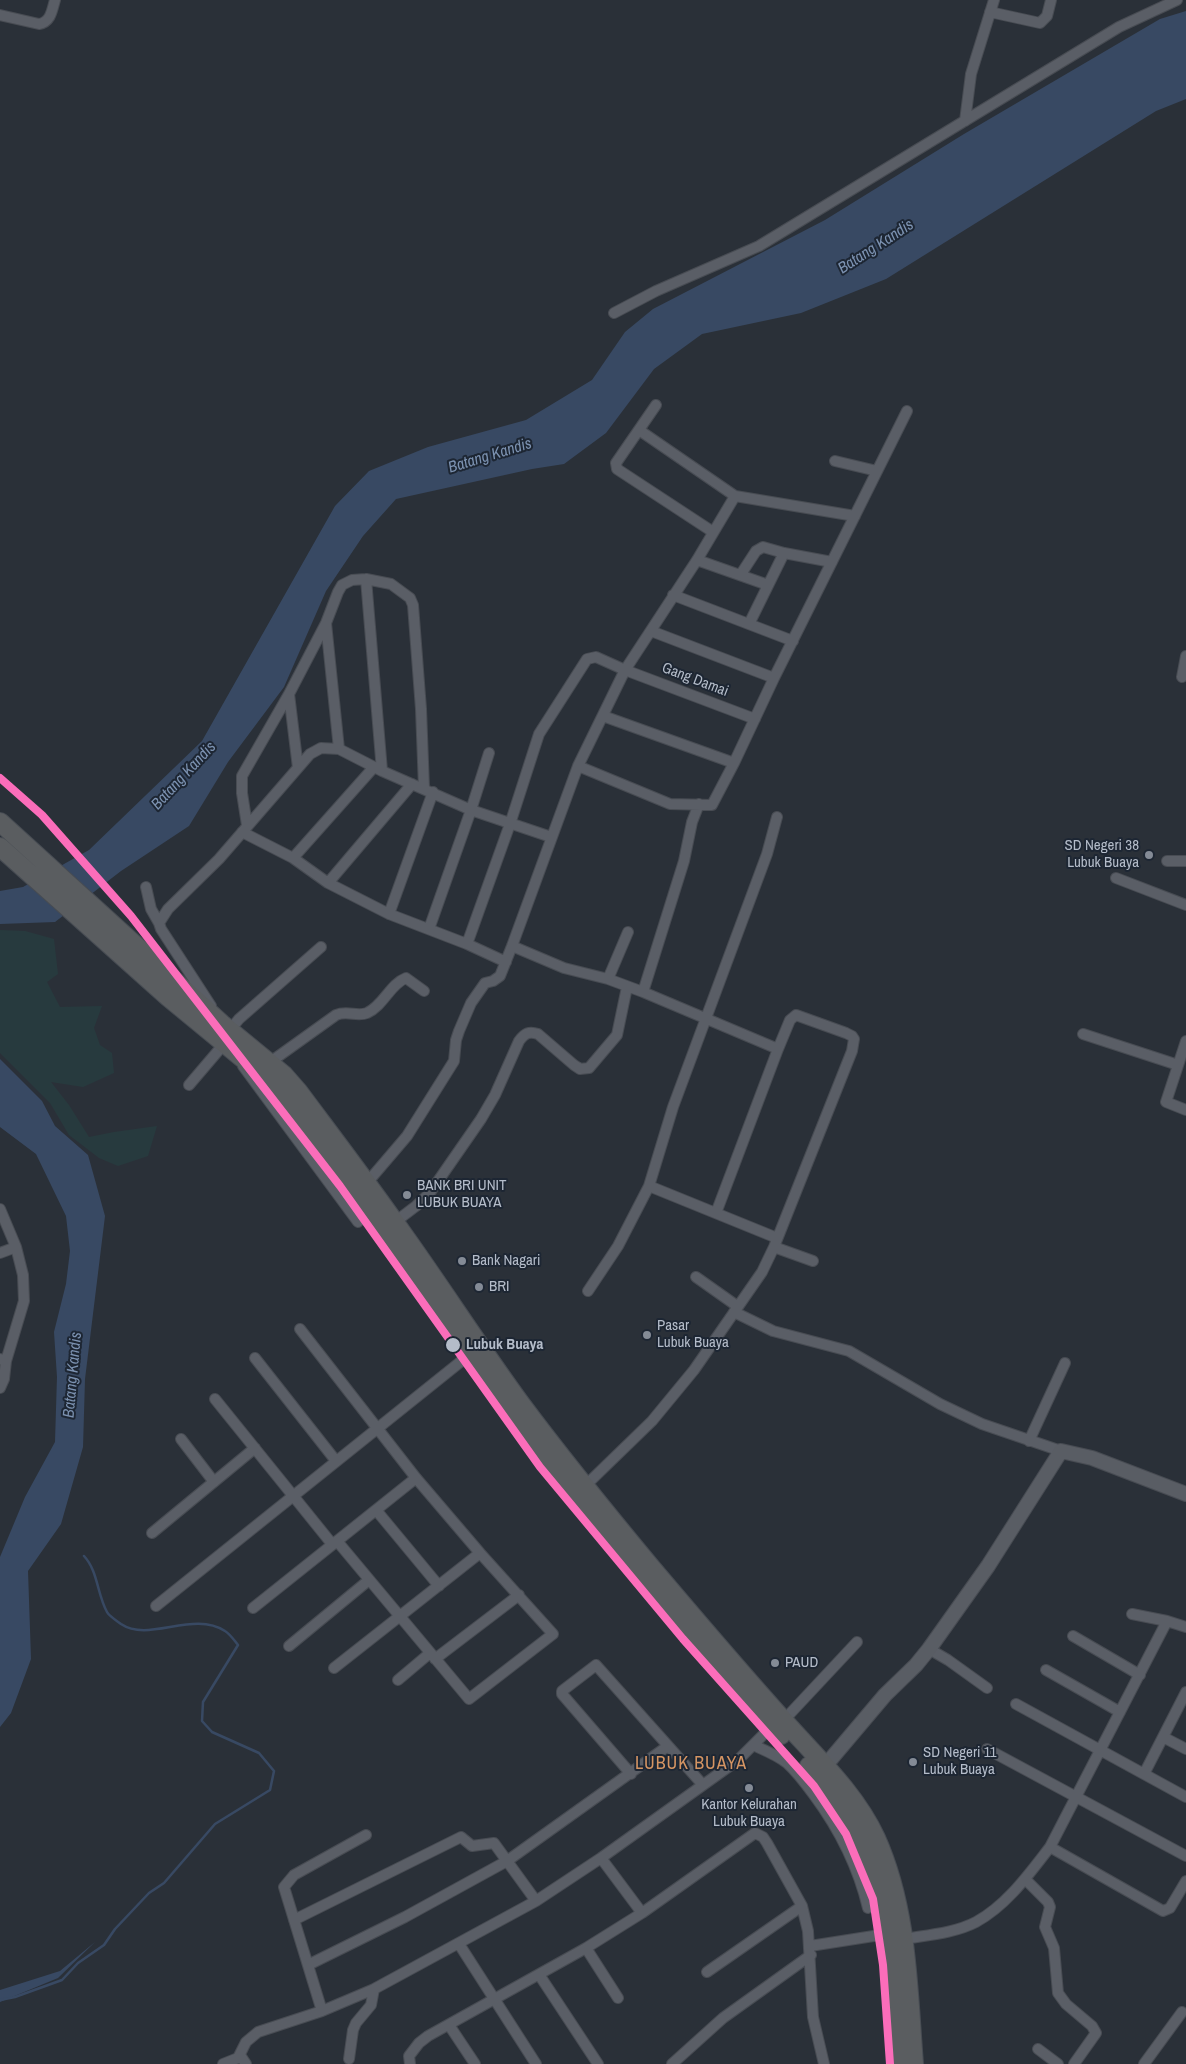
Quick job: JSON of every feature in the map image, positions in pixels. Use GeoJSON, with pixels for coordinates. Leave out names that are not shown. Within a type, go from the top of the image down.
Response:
{"type":"FeatureCollection","features":[{"type":"Feature","properties":{"kind":"highway"},"geometry":{"type":"LineString","coordinates":[[0,822],[93,908],[281,1090],[395,1231]]}},
{"type":"Feature","properties":{"kind":"highway"},"geometry":{"type":"LineString","coordinates":[[0,847],[82,921],[226,1037],[270,1063],[298,1091],[366,1184],[469,1355],[574,1497],[695,1641],[778,1723],[825,1766],[856,1803],[867,1838],[880,1867],[897,1937],[914,2064]]}},
{"type":"Feature","properties":{"kind":"highway"},"geometry":{"type":"LineString","coordinates":[[411,1258],[585,1486],[778,1723],[867,1838]]}},
{"type":"Feature","properties":{"kind":"highway"},"geometry":{"type":"LineString","coordinates":[[897,1937],[900,2064]]}},
{"type":"Feature","properties":{"kind":"street"},"geometry":{"type":"LineString","coordinates":[[0,15],[43,24],[50,16],[54,0]]}},
{"type":"Feature","properties":{"kind":"street"},"geometry":{"type":"LineString","coordinates":[[965,121],[971,74],[994,0]]}},
{"type":"Feature","properties":{"kind":"street"},"geometry":{"type":"LineString","coordinates":[[990,12],[1040,23],[1047,16],[1051,0]]}},
{"type":"Feature","properties":{"kind":"street"},"geometry":{"type":"LineString","coordinates":[[614,313],[639,299],[759,246],[1120,27],[1177,0]]}},
{"type":"Feature","properties":{"kind":"street"},"geometry":{"type":"LineString","coordinates":[[656,405],[616,463],[617,469],[713,532]]}},
{"type":"Feature","properties":{"kind":"street"},"geometry":{"type":"LineString","coordinates":[[578,766],[670,804],[712,805],[907,411]]}},
{"type":"Feature","properties":{"kind":"street"},"geometry":{"type":"LineString","coordinates":[[639,430],[735,496],[855,516]]}},
{"type":"Feature","properties":{"kind":"street"},"geometry":{"type":"LineString","coordinates":[[835,461],[877,471]]}},
{"type":"Feature","properties":{"kind":"street"},"geometry":{"type":"LineString","coordinates":[[366,1184],[402,1143],[454,1061],[456,1040],[471,1003],[485,983],[493,981],[500,976],[578,766],[625,670],[697,560],[735,496]]}},
{"type":"Feature","properties":{"kind":"street"},"geometry":{"type":"LineString","coordinates":[[741,574],[758,549],[763,548],[832,562]]}},
{"type":"Feature","properties":{"kind":"street"},"geometry":{"type":"LineString","coordinates":[[749,624],[784,553]]}},
{"type":"Feature","properties":{"kind":"street"},"geometry":{"type":"LineString","coordinates":[[697,560],[741,574],[768,586]]}},
{"type":"Feature","properties":{"kind":"street"},"geometry":{"type":"LineString","coordinates":[[293,858],[378,769],[366,579]]}},
{"type":"Feature","properties":{"kind":"street"},"geometry":{"type":"LineString","coordinates":[[245,828],[242,776],[289,694],[326,623],[342,585],[352,580],[366,579],[391,584],[410,598],[413,606],[429,790],[389,914]]}},
{"type":"Feature","properties":{"kind":"street"},"geometry":{"type":"LineString","coordinates":[[673,595],[793,640]]}},
{"type":"Feature","properties":{"kind":"street"},"geometry":{"type":"LineString","coordinates":[[326,623],[339,749]]}},
{"type":"Feature","properties":{"kind":"street"},"geometry":{"type":"LineString","coordinates":[[651,630],[774,678]]}},
{"type":"Feature","properties":{"kind":"street"},"geometry":{"type":"LineString","coordinates":[[1182,677],[1186,656]]}},
{"type":"Feature","properties":{"kind":"street","name":"Gang Damai"},"geometry":{"type":"LineString","coordinates":[[467,944],[510,824],[539,734],[587,659],[596,657],[625,670],[755,719]]}},
{"type":"Feature","properties":{"kind":"street"},"geometry":{"type":"LineString","coordinates":[[289,694],[298,768]]}},
{"type":"Feature","properties":{"kind":"street"},"geometry":{"type":"LineString","coordinates":[[603,716],[734,763]]}},
{"type":"Feature","properties":{"kind":"street"},"geometry":{"type":"LineString","coordinates":[[159,923],[168,909],[219,859],[298,768],[316,750],[326,747],[339,749],[378,769],[471,810],[551,837]]}},
{"type":"Feature","properties":{"kind":"street"},"geometry":{"type":"LineString","coordinates":[[429,929],[489,753]]}},
{"type":"Feature","properties":{"kind":"street"},"geometry":{"type":"LineString","coordinates":[[328,883],[412,784]]}},
{"type":"Feature","properties":{"kind":"street"},"geometry":{"type":"LineString","coordinates":[[643,992],[684,861],[692,822],[699,804]]}},
{"type":"Feature","properties":{"kind":"street"},"geometry":{"type":"LineString","coordinates":[[588,1291],[618,1246],[649,1186],[673,1107],[742,926],[767,854],[777,817]]}},
{"type":"Feature","properties":{"kind":"street"},"geometry":{"type":"LineString","coordinates":[[245,828],[293,858],[328,883],[389,914],[467,944],[506,962]]}},
{"type":"Feature","properties":{"kind":"street"},"geometry":{"type":"LineString","coordinates":[[1167,862],[1186,861]]}},
{"type":"Feature","properties":{"kind":"street"},"geometry":{"type":"LineString","coordinates":[[1116,878],[1186,905]]}},
{"type":"Feature","properties":{"kind":"street"},"geometry":{"type":"LineString","coordinates":[[146,887],[151,909],[161,929],[226,1037],[358,1222]]}},
{"type":"Feature","properties":{"kind":"street"},"geometry":{"type":"LineString","coordinates":[[608,979],[628,932]]}},
{"type":"Feature","properties":{"kind":"street"},"geometry":{"type":"LineString","coordinates":[[512,946],[564,968],[608,979],[643,992],[778,1049]]}},
{"type":"Feature","properties":{"kind":"street"},"geometry":{"type":"LineString","coordinates":[[189,1085],[239,1019],[321,947]]}},
{"type":"Feature","properties":{"kind":"street"},"geometry":{"type":"LineString","coordinates":[[270,1063],[336,1015],[342,1012],[362,1014],[369,1012],[381,1003],[401,980],[406,978],[424,991]]}},
{"type":"Feature","properties":{"kind":"street"},"geometry":{"type":"LineString","coordinates":[[395,1231],[429,1194],[481,1119],[524,1035],[531,1032],[538,1034],[580,1069],[589,1068],[617,1035],[627,987]]}},
{"type":"Feature","properties":{"kind":"street"},"geometry":{"type":"LineString","coordinates":[[585,1486],[652,1421],[694,1370],[762,1272],[776,1243],[848,1060],[854,1040],[852,1036],[796,1015],[790,1020],[716,1213]]}},
{"type":"Feature","properties":{"kind":"street"},"geometry":{"type":"LineString","coordinates":[[1083,1034],[1178,1065]]}},
{"type":"Feature","properties":{"kind":"street"},"geometry":{"type":"LineString","coordinates":[[1186,1041],[1166,1102],[1186,1110]]}},
{"type":"Feature","properties":{"kind":"street"},"geometry":{"type":"LineString","coordinates":[[649,1186],[716,1213],[813,1261]]}},
{"type":"Feature","properties":{"kind":"street"},"geometry":{"type":"LineString","coordinates":[[0,1209],[16,1248],[23,1275],[24,1301],[3,1360],[4,1379],[0,1388]]}},
{"type":"Feature","properties":{"kind":"street"},"geometry":{"type":"LineString","coordinates":[[0,1253],[16,1248]]}},
{"type":"Feature","properties":{"kind":"street"},"geometry":{"type":"LineString","coordinates":[[696,1277],[735,1309],[773,1331],[849,1351],[940,1404],[982,1424],[1061,1451],[1092,1458],[1186,1494]]}},
{"type":"Feature","properties":{"kind":"street"},"geometry":{"type":"LineString","coordinates":[[215,1399],[293,1497],[369,1580],[469,1699],[553,1634],[416,1478],[300,1330]]}},
{"type":"Feature","properties":{"kind":"street"},"geometry":{"type":"LineString","coordinates":[[156,1606],[469,1355]]}},
{"type":"Feature","properties":{"kind":"street"},"geometry":{"type":"LineString","coordinates":[[255,1358],[336,1461]]}},
{"type":"Feature","properties":{"kind":"street"},"geometry":{"type":"LineString","coordinates":[[1029,1441],[1065,1363]]}},
{"type":"Feature","properties":{"kind":"street"},"geometry":{"type":"LineString","coordinates":[[182,1440],[214,1482]]}},
{"type":"Feature","properties":{"kind":"street"},"geometry":{"type":"LineString","coordinates":[[152,1532],[255,1448]]}},
{"type":"Feature","properties":{"kind":"street"},"geometry":{"type":"LineString","coordinates":[[825,1766],[885,1695],[929,1650],[988,1566],[1061,1451]]}},
{"type":"Feature","properties":{"kind":"street"},"geometry":{"type":"LineString","coordinates":[[253,1608],[416,1478]]}},
{"type":"Feature","properties":{"kind":"street"},"geometry":{"type":"LineString","coordinates":[[376,1510],[439,1586]]}},
{"type":"Feature","properties":{"kind":"street"},"geometry":{"type":"LineString","coordinates":[[334,1668],[480,1553]]}},
{"type":"Feature","properties":{"kind":"street"},"geometry":{"type":"LineString","coordinates":[[289,1646],[369,1580]]}},
{"type":"Feature","properties":{"kind":"street"},"geometry":{"type":"LineString","coordinates":[[398,1680],[519,1596]]}},
{"type":"Feature","properties":{"kind":"street"},"geometry":{"type":"LineString","coordinates":[[1132,1614],[1186,1627]]}},
{"type":"Feature","properties":{"kind":"street"},"geometry":{"type":"LineString","coordinates":[[672,2064],[723,2018],[810,1950],[880,1935],[897,1937],[952,1930],[976,1922],[996,1908],[1025,1879],[1050,1847],[1168,1622]]}},
{"type":"Feature","properties":{"kind":"street"},"geometry":{"type":"LineString","coordinates":[[1073,1636],[1140,1675]]}},
{"type":"Feature","properties":{"kind":"street"},"geometry":{"type":"LineString","coordinates":[[223,2064],[235,2060],[243,2060],[246,2042],[258,2032],[322,2011],[374,1989],[536,1901],[601,1858],[738,1760],[778,1723],[858,1642]]}},
{"type":"Feature","properties":{"kind":"street"},"geometry":{"type":"LineString","coordinates":[[929,1650],[948,1660],[987,1688]]}},
{"type":"Feature","properties":{"kind":"street"},"geometry":{"type":"LineString","coordinates":[[630,1774],[562,1694],[562,1691],[596,1665],[702,1785]]}},
{"type":"Feature","properties":{"kind":"street"},"geometry":{"type":"LineString","coordinates":[[1046,1670],[1120,1712]]}},
{"type":"Feature","properties":{"kind":"street"},"geometry":{"type":"LineString","coordinates":[[1144,1774],[1186,1692]]}},
{"type":"Feature","properties":{"kind":"street"},"geometry":{"type":"LineString","coordinates":[[1016,1704],[1186,1797]]}},
{"type":"Feature","properties":{"kind":"street"},"geometry":{"type":"LineString","coordinates":[[1163,1737],[1186,1749]]}},
{"type":"Feature","properties":{"kind":"street"},"geometry":{"type":"LineString","coordinates":[[753,1745],[787,1763],[802,1779],[825,1810],[841,1836],[854,1863],[868,1908]]}},
{"type":"Feature","properties":{"kind":"street"},"geometry":{"type":"LineString","coordinates":[[308,1966],[405,1917],[507,1861],[668,1746]]}},
{"type":"Feature","properties":{"kind":"street"},"geometry":{"type":"LineString","coordinates":[[987,1749],[1186,1856]]}},
{"type":"Feature","properties":{"kind":"street"},"geometry":{"type":"LineString","coordinates":[[410,2064],[409,2056],[419,2043],[494,1999],[540,1976],[642,1913],[755,1833],[763,1837],[767,1843],[802,1906],[810,1950],[814,2017],[824,2064]]}},
{"type":"Feature","properties":{"kind":"street"},"geometry":{"type":"LineString","coordinates":[[322,2011],[284,1887],[294,1876],[366,1835]]}},
{"type":"Feature","properties":{"kind":"street"},"geometry":{"type":"LineString","coordinates":[[294,1920],[461,1837],[472,1846],[494,1843],[536,1901]]}},
{"type":"Feature","properties":{"kind":"street"},"geometry":{"type":"LineString","coordinates":[[1050,1847],[1163,1911],[1170,1908],[1186,1881]]}},
{"type":"Feature","properties":{"kind":"street"},"geometry":{"type":"LineString","coordinates":[[601,1858],[642,1913]]}},
{"type":"Feature","properties":{"kind":"street"},"geometry":{"type":"LineString","coordinates":[[1025,1879],[1048,1902],[1050,1907],[1045,1927],[1054,1948],[1058,1993],[1066,2004],[1092,2026],[1096,2033],[1074,2064]]}},
{"type":"Feature","properties":{"kind":"street"},"geometry":{"type":"LineString","coordinates":[[707,1972],[802,1906]]}},
{"type":"Feature","properties":{"kind":"street"},"geometry":{"type":"LineString","coordinates":[[459,1944],[536,2064]]}},
{"type":"Feature","properties":{"kind":"street"},"geometry":{"type":"LineString","coordinates":[[586,1948],[618,1998]]}},
{"type":"Feature","properties":{"kind":"street"},"geometry":{"type":"LineString","coordinates":[[540,1976],[598,2064]]}},
{"type":"Feature","properties":{"kind":"street"},"geometry":{"type":"LineString","coordinates":[[349,2059],[353,2030],[356,2023],[371,2005],[374,1989]]}},
{"type":"Feature","properties":{"kind":"street"},"geometry":{"type":"LineString","coordinates":[[1144,2064],[1182,2012]]}},
{"type":"Feature","properties":{"kind":"street"},"geometry":{"type":"LineString","coordinates":[[449,2025],[475,2064]]}},
{"type":"Feature","properties":{"kind":"street"},"geometry":{"type":"LineString","coordinates":[[1038,2049],[1058,2064]]}},
{"type":"Feature","properties":{"kind":"green space"},"geometry":{"type":"Polygon","coordinates":[[[0,930],[25,931],[54,939],[58,974],[47,982],[60,1007],[102,1006],[94,1028],[100,1045],[112,1053],[114,1073],[83,1087],[51,1082],[69,1105],[89,1137],[157,1126],[148,1156],[118,1166],[99,1158],[69,1135],[50,1103],[0,1053],[0,930]]]}},
{"type":"Feature","properties":{"kind":"water","name":"Batang Kandis"},"geometry":{"type":"Polygon","coordinates":[[[1186,11],[1186,99],[1156,111],[886,279],[801,313],[702,334],[654,369],[606,433],[564,464],[532,469],[396,499],[363,536],[326,591],[284,687],[228,762],[189,826],[121,871],[55,922],[0,924],[0,891],[23,887],[89,850],[202,741],[335,506],[369,471],[428,447],[526,420],[592,380],[625,332],[653,309],[825,220],[964,134],[1160,19],[1186,11]]]}},
{"type":"Feature","properties":{"kind":"water","name":"Batang Kandis"},"geometry":{"type":"Polygon","coordinates":[[[0,1059],[42,1101],[55,1126],[88,1155],[105,1216],[85,1379],[83,1447],[61,1524],[28,1571],[31,1659],[11,1713],[0,1727],[0,1557],[25,1497],[55,1442],[57,1377],[54,1332],[66,1284],[70,1251],[66,1216],[36,1154],[0,1127],[0,1059]]]}},
{"type":"Feature","properties":{"kind":"water"},"geometry":{"type":"Polygon","coordinates":[[[95,1942],[58,1978],[0,2002],[0,1990],[60,1971],[95,1942]]]}},
{"type":"Feature","properties":{"kind":"waterway"},"geometry":{"type":"LineString","coordinates":[[0,2000],[15,1997],[62,1980],[78,1963],[104,1945],[115,1929],[149,1893],[164,1883],[215,1824],[270,1790],[274,1771],[259,1753],[212,1732],[202,1721],[203,1702],[238,1645],[232,1637],[225,1631],[212,1625],[185,1625],[145,1630],[132,1629],[121,1624],[107,1612],[95,1576],[84,1556]]}},
{"type":"Feature","properties":{"kind":"transit line"},"geometry":{"type":"LineString","coordinates":[[0,778],[42,815],[131,916],[340,1186],[540,1467],[683,1639],[814,1786],[846,1834],[873,1899],[883,1965],[890,2064]]}},
{"type":"Feature","properties":{"kind":"place","name":"SD Negeri 38 Lubuk Buaya"},"geometry":{"type":"Point","coordinates":[1149,855]}},
{"type":"Feature","properties":{"kind":"place","name":"BANK BRI UNIT LUBUK BUAYA"},"geometry":{"type":"Point","coordinates":[407,1195]}},
{"type":"Feature","properties":{"kind":"place","name":"Bank Nagari"},"geometry":{"type":"Point","coordinates":[462,1261]}},
{"type":"Feature","properties":{"kind":"place","name":"BRI"},"geometry":{"type":"Point","coordinates":[479,1287]}},
{"type":"Feature","properties":{"kind":"place","name":"Pasar Lubuk Buaya"},"geometry":{"type":"Point","coordinates":[647,1335]}},
{"type":"Feature","properties":{"kind":"place","name":"Lubuk Buaya"},"geometry":{"type":"Point","coordinates":[453,1345]}},
{"type":"Feature","properties":{"kind":"place","name":"PAUD"},"geometry":{"type":"Point","coordinates":[775,1663]}},
{"type":"Feature","properties":{"kind":"place","name":"SD Negeri 11 Lubuk Buaya"},"geometry":{"type":"Point","coordinates":[913,1762]}},
{"type":"Feature","properties":{"kind":"place","name":"Kantor Kelurahan Lubuk Buaya"},"geometry":{"type":"Point","coordinates":[749,1788]}},
{"type":"Feature","properties":{"kind":"district","name":"LUBUK BUAYA"},"geometry":{"type":"Point","coordinates":[691,1764]}}]}
